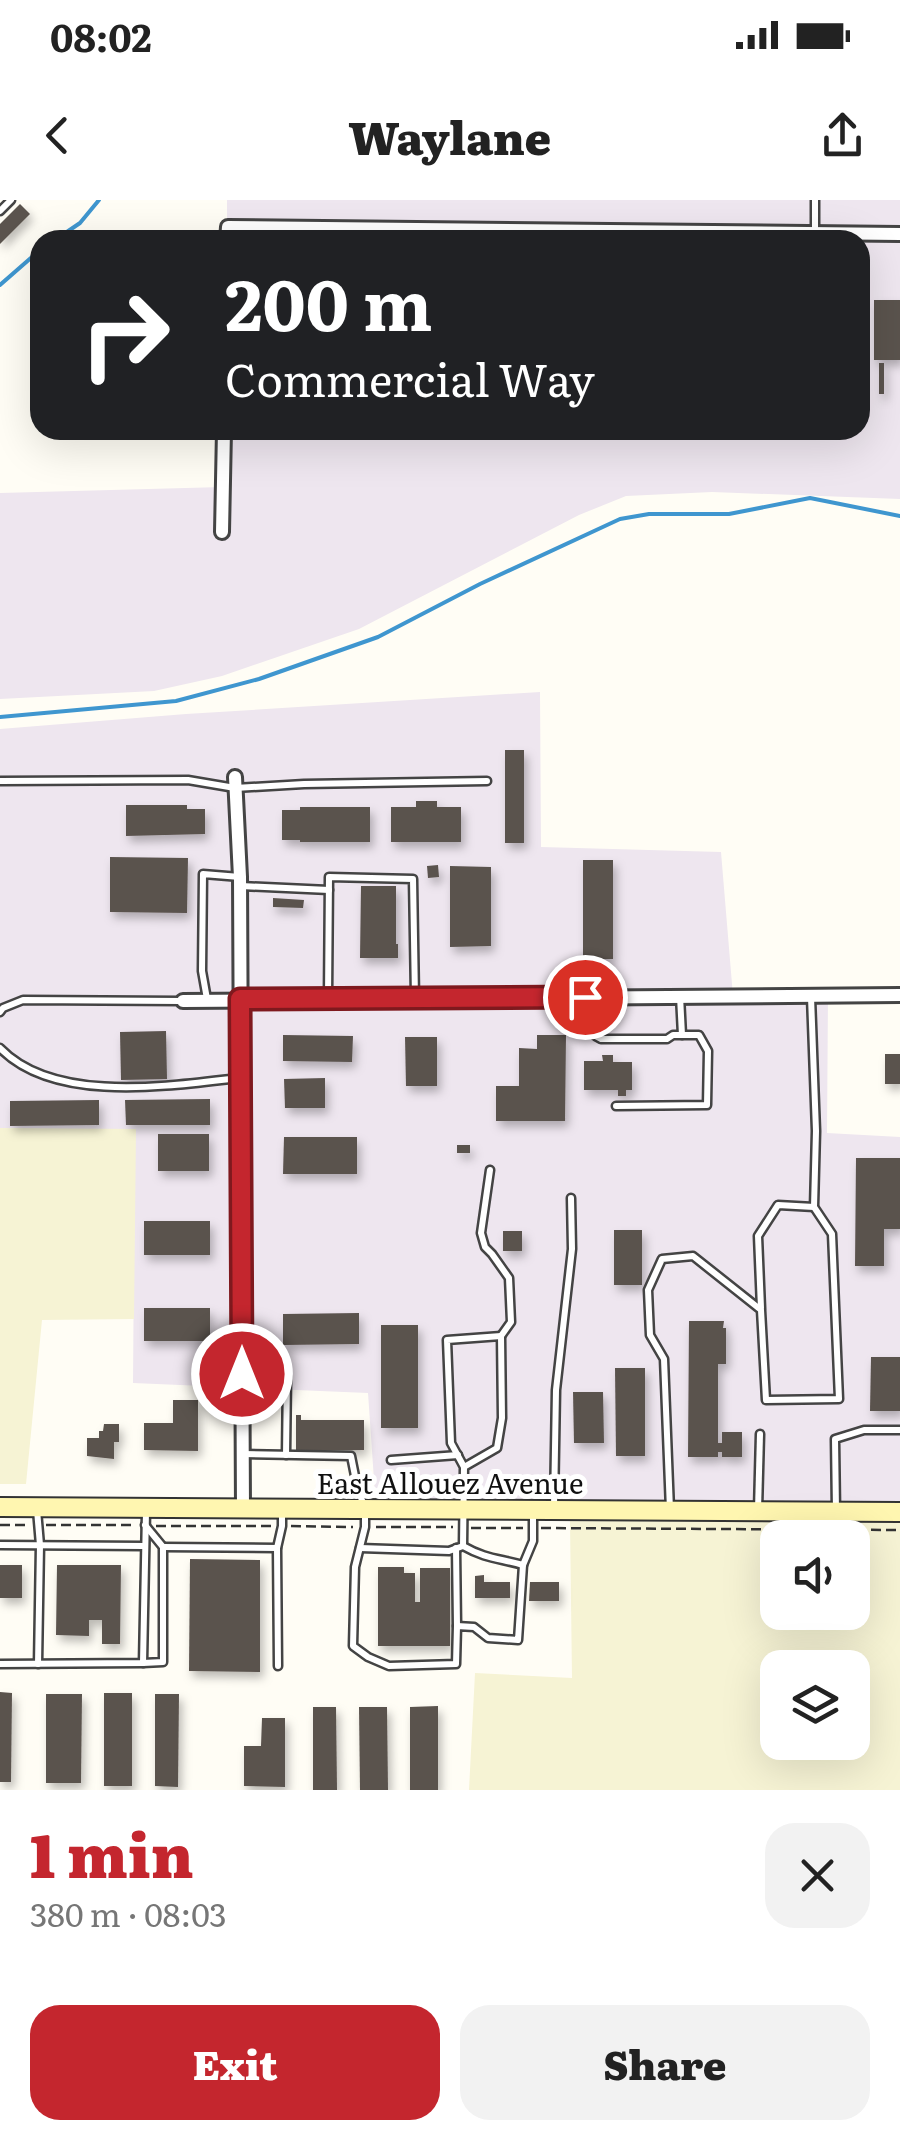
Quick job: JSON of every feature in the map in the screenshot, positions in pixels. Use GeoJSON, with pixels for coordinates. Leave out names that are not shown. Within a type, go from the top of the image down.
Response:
{"type":"FeatureCollection","features":[{"type":"Feature","properties":{"kind":"street"},"geometry":{"type":"LineString","coordinates":[[870,233],[900,234]]}},
{"type":"Feature","properties":{"kind":"street"},"geometry":{"type":"LineString","coordinates":[[222,532],[224,440]]}},
{"type":"Feature","properties":{"kind":"street"},"geometry":{"type":"LineString","coordinates":[[235,783],[240,886],[244,1508]]}},
{"type":"Feature","properties":{"kind":"street"},"geometry":{"type":"LineString","coordinates":[[183,1001],[900,995]]}},
{"type":"Feature","properties":{"kind":"street","name":"East Allouez Avenue"},"geometry":{"type":"LineString","coordinates":[[0,1507],[38,1516],[146,1517],[244,1508],[282,1518],[533,1519],[554,1510],[900,1512]]}},
{"type":"Feature","properties":{"kind":"lane"},"geometry":{"type":"LineString","coordinates":[[0,211],[11,200]]}},
{"type":"Feature","properties":{"kind":"lane"},"geometry":{"type":"LineString","coordinates":[[815,200],[815,230]]}},
{"type":"Feature","properties":{"kind":"lane"},"geometry":{"type":"LineString","coordinates":[[0,781],[487,781]]}},
{"type":"Feature","properties":{"kind":"lane"},"geometry":{"type":"LineString","coordinates":[[207,1000],[202,972],[203,874],[240,886],[329,890]]}},
{"type":"Feature","properties":{"kind":"lane"},"geometry":{"type":"LineString","coordinates":[[328,999],[329,877],[413,879],[415,998]]}},
{"type":"Feature","properties":{"kind":"lane"},"geometry":{"type":"LineString","coordinates":[[680,996],[682,1035]]}},
{"type":"Feature","properties":{"kind":"lane"},"geometry":{"type":"LineString","coordinates":[[811,996],[816,1132],[814,1207],[832,1234],[839,1398],[766,1400],[758,1236],[778,1205],[814,1207]]}},
{"type":"Feature","properties":{"kind":"lane"},"geometry":{"type":"LineString","coordinates":[[585,997],[587,1029],[601,1040],[699,1035],[708,1051],[707,1105],[616,1106]]}},
{"type":"Feature","properties":{"kind":"lane"},"geometry":{"type":"LineString","coordinates":[[0,1012],[24,1000],[183,1001]]}},
{"type":"Feature","properties":{"kind":"lane"},"geometry":{"type":"LineString","coordinates":[[0,1048],[10,1058],[60,1082],[112,1088],[241,1078]]}},
{"type":"Feature","properties":{"kind":"lane"},"geometry":{"type":"LineString","coordinates":[[464,1467],[496,1448],[502,1418],[501,1336],[511,1322],[509,1278],[484,1247],[481,1233],[490,1170]]}},
{"type":"Feature","properties":{"kind":"lane"},"geometry":{"type":"LineString","coordinates":[[554,1510],[556,1390],[572,1249],[571,1198]]}},
{"type":"Feature","properties":{"kind":"lane"},"geometry":{"type":"LineString","coordinates":[[670,1511],[664,1359],[650,1335],[648,1290],[662,1258],[693,1256],[761,1310]]}},
{"type":"Feature","properties":{"kind":"lane"},"geometry":{"type":"LineString","coordinates":[[243,1454],[351,1456],[365,1518],[355,1567],[353,1646],[389,1666],[456,1664],[464,1467],[452,1443],[447,1340],[501,1336]]}},
{"type":"Feature","properties":{"kind":"lane"},"geometry":{"type":"LineString","coordinates":[[242,1374],[287,1376],[286,1455]]}},
{"type":"Feature","properties":{"kind":"lane"},"geometry":{"type":"LineString","coordinates":[[836,1512],[835,1439],[864,1430],[900,1430]]}},
{"type":"Feature","properties":{"kind":"lane"},"geometry":{"type":"LineString","coordinates":[[758,1512],[760,1434]]}},
{"type":"Feature","properties":{"kind":"lane"},"geometry":{"type":"LineString","coordinates":[[390,1460],[458,1455]]}},
{"type":"Feature","properties":{"kind":"lane"},"geometry":{"type":"LineString","coordinates":[[38,1516],[38,1664]]}},
{"type":"Feature","properties":{"kind":"lane"},"geometry":{"type":"LineString","coordinates":[[143,1662],[146,1517]]}},
{"type":"Feature","properties":{"kind":"lane"},"geometry":{"type":"LineString","coordinates":[[0,1664],[162,1662],[163,1546],[146,1517]]}},
{"type":"Feature","properties":{"kind":"lane"},"geometry":{"type":"LineString","coordinates":[[278,1666],[277,1548],[282,1518]]}},
{"type":"Feature","properties":{"kind":"lane"},"geometry":{"type":"LineString","coordinates":[[457,1626],[474,1627],[488,1638],[518,1640],[522,1565],[532,1541],[533,1519]]}},
{"type":"Feature","properties":{"kind":"lane"},"geometry":{"type":"LineString","coordinates":[[0,1545],[144,1546]]}},
{"type":"Feature","properties":{"kind":"lane"},"geometry":{"type":"LineString","coordinates":[[163,1546],[277,1548]]}},
{"type":"Feature","properties":{"kind":"lane"},"geometry":{"type":"LineString","coordinates":[[360,1548],[449,1551],[460,1547],[484,1558],[522,1565]]}},
{"type":"Feature","properties":{"kind":"path"},"geometry":{"type":"LineString","coordinates":[[0,1524],[38,1516],[533,1519],[900,1530]]}},
{"type":"Feature","properties":{"kind":"shaded area"},"geometry":{"type":"Polygon","coordinates":[[[227,200],[900,200],[900,499],[712,492],[626,496],[579,515],[359,629],[222,676],[154,691],[0,699],[0,493],[222,487],[224,440],[870,440],[870,230],[227,230],[227,200]]]}},
{"type":"Feature","properties":{"kind":"shaded area"},"geometry":{"type":"Polygon","coordinates":[[[540,692],[541,847],[721,852],[733,996],[828,996],[827,1133],[900,1137],[900,1512],[376,1509],[368,1393],[133,1383],[135,1130],[0,1128],[0,729],[540,692]]]}},
{"type":"Feature","properties":{"kind":"shaded area"},"geometry":{"type":"Polygon","coordinates":[[[0,1128],[136,1129],[134,1319],[42,1320],[26,1484],[0,1484],[0,1128]]]}},
{"type":"Feature","properties":{"kind":"shaded area"},"geometry":{"type":"Polygon","coordinates":[[[570,1521],[760,1522],[760,1630],[870,1630],[870,1522],[900,1522],[900,1790],[469,1790],[475,1673],[572,1678],[570,1521]]]}},
{"type":"Feature","properties":{"kind":"building"},"geometry":{"type":"Polygon","coordinates":[[[20,204],[30,214],[0,244],[0,224],[20,204]]]}},
{"type":"Feature","properties":{"kind":"building"},"geometry":{"type":"Polygon","coordinates":[[[874,300],[900,300],[900,360],[874,360],[874,300]]]}},
{"type":"Feature","properties":{"kind":"building"},"geometry":{"type":"Polygon","coordinates":[[[879,363],[884,363],[884,394],[879,394],[879,363]]]}},
{"type":"Feature","properties":{"kind":"building"},"geometry":{"type":"Polygon","coordinates":[[[505,750],[524,750],[524,843],[505,843],[505,750]]]}},
{"type":"Feature","properties":{"kind":"building"},"geometry":{"type":"Polygon","coordinates":[[[416,801],[437,801],[437,807],[461,807],[461,842],[391,842],[391,807],[416,807],[416,801]]]}},
{"type":"Feature","properties":{"kind":"building"},"geometry":{"type":"Polygon","coordinates":[[[126,805],[187,805],[187,809],[205,809],[205,834],[126,836],[126,805]]]}},
{"type":"Feature","properties":{"kind":"building"},"geometry":{"type":"Polygon","coordinates":[[[370,807],[370,842],[282,840],[282,810],[370,807]]]}},
{"type":"Feature","properties":{"kind":"building"},"geometry":{"type":"Polygon","coordinates":[[[110,857],[188,858],[187,913],[110,912],[110,857]]]}},
{"type":"Feature","properties":{"kind":"building"},"geometry":{"type":"Polygon","coordinates":[[[583,860],[613,860],[613,959],[583,959],[583,860]]]}},
{"type":"Feature","properties":{"kind":"building"},"geometry":{"type":"Polygon","coordinates":[[[438,865],[439,877],[428,878],[427,866],[438,865]]]}},
{"type":"Feature","properties":{"kind":"building"},"geometry":{"type":"Polygon","coordinates":[[[450,866],[491,867],[491,946],[450,947],[450,866]]]}},
{"type":"Feature","properties":{"kind":"building"},"geometry":{"type":"Polygon","coordinates":[[[361,886],[396,886],[398,958],[360,958],[361,886]]]}},
{"type":"Feature","properties":{"kind":"building"},"geometry":{"type":"Polygon","coordinates":[[[273,898],[304,900],[303,908],[273,907],[273,898]]]}},
{"type":"Feature","properties":{"kind":"building"},"geometry":{"type":"Polygon","coordinates":[[[166,1031],[167,1079],[121,1080],[120,1032],[166,1031]]]}},
{"type":"Feature","properties":{"kind":"building"},"geometry":{"type":"Polygon","coordinates":[[[283,1035],[353,1036],[352,1062],[283,1061],[283,1035]]]}},
{"type":"Feature","properties":{"kind":"building"},"geometry":{"type":"Polygon","coordinates":[[[537,1035],[566,1035],[565,1121],[496,1121],[496,1086],[519,1086],[519,1048],[537,1049],[537,1035]]]}},
{"type":"Feature","properties":{"kind":"building"},"geometry":{"type":"Polygon","coordinates":[[[405,1037],[437,1037],[437,1086],[406,1086],[405,1037]]]}},
{"type":"Feature","properties":{"kind":"building"},"geometry":{"type":"Polygon","coordinates":[[[885,1054],[900,1054],[900,1084],[885,1084],[885,1054]]]}},
{"type":"Feature","properties":{"kind":"building"},"geometry":{"type":"Polygon","coordinates":[[[602,1055],[613,1055],[613,1062],[632,1062],[632,1090],[626,1090],[626,1096],[618,1096],[618,1090],[584,1090],[584,1061],[603,1061],[602,1055]]]}},
{"type":"Feature","properties":{"kind":"building"},"geometry":{"type":"Polygon","coordinates":[[[325,1078],[325,1108],[285,1108],[284,1079],[325,1078]]]}},
{"type":"Feature","properties":{"kind":"building"},"geometry":{"type":"Polygon","coordinates":[[[210,1099],[210,1125],[126,1125],[125,1100],[210,1099]]]}},
{"type":"Feature","properties":{"kind":"building"},"geometry":{"type":"Polygon","coordinates":[[[99,1100],[99,1125],[10,1126],[10,1101],[99,1100]]]}},
{"type":"Feature","properties":{"kind":"building"},"geometry":{"type":"Polygon","coordinates":[[[158,1134],[209,1134],[209,1171],[158,1171],[158,1134]]]}},
{"type":"Feature","properties":{"kind":"building"},"geometry":{"type":"Polygon","coordinates":[[[284,1137],[357,1137],[357,1174],[283,1174],[284,1137]]]}},
{"type":"Feature","properties":{"kind":"building"},"geometry":{"type":"Polygon","coordinates":[[[457,1145],[470,1145],[470,1153],[457,1153],[457,1145]]]}},
{"type":"Feature","properties":{"kind":"building"},"geometry":{"type":"Polygon","coordinates":[[[856,1158],[900,1158],[900,1229],[884,1229],[884,1266],[855,1266],[856,1158]]]}},
{"type":"Feature","properties":{"kind":"building"},"geometry":{"type":"Polygon","coordinates":[[[144,1221],[210,1221],[210,1255],[144,1255],[144,1221]]]}},
{"type":"Feature","properties":{"kind":"building"},"geometry":{"type":"Polygon","coordinates":[[[614,1230],[642,1230],[642,1285],[614,1285],[614,1230]]]}},
{"type":"Feature","properties":{"kind":"building"},"geometry":{"type":"Polygon","coordinates":[[[503,1231],[522,1231],[522,1251],[503,1251],[503,1231]]]}},
{"type":"Feature","properties":{"kind":"building"},"geometry":{"type":"Polygon","coordinates":[[[144,1308],[210,1308],[210,1341],[144,1341],[144,1308]]]}},
{"type":"Feature","properties":{"kind":"building"},"geometry":{"type":"Polygon","coordinates":[[[359,1313],[359,1344],[283,1345],[283,1314],[359,1313]]]}},
{"type":"Feature","properties":{"kind":"building"},"geometry":{"type":"Polygon","coordinates":[[[689,1321],[724,1321],[726,1364],[718,1364],[718,1443],[722,1443],[722,1432],[742,1432],[742,1457],[722,1457],[722,1452],[718,1452],[718,1457],[688,1457],[689,1321]]]}},
{"type":"Feature","properties":{"kind":"building"},"geometry":{"type":"Polygon","coordinates":[[[381,1325],[418,1325],[418,1428],[381,1428],[381,1325]]]}},
{"type":"Feature","properties":{"kind":"building"},"geometry":{"type":"Polygon","coordinates":[[[871,1357],[900,1357],[900,1411],[870,1411],[871,1357]]]}},
{"type":"Feature","properties":{"kind":"building"},"geometry":{"type":"Polygon","coordinates":[[[615,1368],[645,1368],[645,1456],[616,1456],[615,1368]]]}},
{"type":"Feature","properties":{"kind":"building"},"geometry":{"type":"Polygon","coordinates":[[[573,1392],[603,1392],[604,1443],[574,1443],[573,1392]]]}},
{"type":"Feature","properties":{"kind":"building"},"geometry":{"type":"Polygon","coordinates":[[[173,1400],[198,1400],[198,1451],[144,1450],[144,1423],[173,1423],[173,1400]]]}},
{"type":"Feature","properties":{"kind":"building"},"geometry":{"type":"Polygon","coordinates":[[[296,1415],[301,1415],[301,1420],[364,1420],[364,1450],[296,1451],[296,1415]]]}},
{"type":"Feature","properties":{"kind":"building"},"geometry":{"type":"Polygon","coordinates":[[[104,1424],[119,1424],[114,1459],[87,1456],[87,1438],[99,1438],[104,1424]]]}},
{"type":"Feature","properties":{"kind":"building"},"geometry":{"type":"Polygon","coordinates":[[[190,1559],[260,1560],[260,1672],[189,1671],[190,1559]]]}},
{"type":"Feature","properties":{"kind":"building"},"geometry":{"type":"Polygon","coordinates":[[[0,1565],[22,1565],[22,1598],[0,1598],[0,1565]]]}},
{"type":"Feature","properties":{"kind":"building"},"geometry":{"type":"Polygon","coordinates":[[[57,1565],[121,1565],[120,1644],[102,1644],[102,1620],[89,1620],[89,1636],[56,1635],[57,1565]]]}},
{"type":"Feature","properties":{"kind":"building"},"geometry":{"type":"Polygon","coordinates":[[[378,1567],[404,1567],[404,1573],[415,1573],[415,1602],[420,1602],[420,1568],[450,1568],[450,1646],[378,1646],[378,1567]]]}},
{"type":"Feature","properties":{"kind":"building"},"geometry":{"type":"Polygon","coordinates":[[[484,1575],[484,1582],[510,1582],[510,1598],[475,1598],[475,1576],[484,1575]]]}},
{"type":"Feature","properties":{"kind":"building"},"geometry":{"type":"Polygon","coordinates":[[[530,1582],[559,1582],[559,1601],[529,1601],[530,1582]]]}},
{"type":"Feature","properties":{"kind":"building"},"geometry":{"type":"Polygon","coordinates":[[[0,1692],[12,1693],[11,1782],[0,1782],[0,1692]]]}},
{"type":"Feature","properties":{"kind":"building"},"geometry":{"type":"Polygon","coordinates":[[[104,1693],[132,1693],[132,1786],[104,1786],[104,1693]]]}},
{"type":"Feature","properties":{"kind":"building"},"geometry":{"type":"Polygon","coordinates":[[[46,1694],[82,1694],[81,1783],[46,1783],[46,1694]]]}},
{"type":"Feature","properties":{"kind":"building"},"geometry":{"type":"Polygon","coordinates":[[[155,1694],[179,1694],[178,1787],[155,1786],[155,1694]]]}},
{"type":"Feature","properties":{"kind":"building"},"geometry":{"type":"Polygon","coordinates":[[[438,1706],[438,1790],[410,1790],[410,1707],[438,1706]]]}},
{"type":"Feature","properties":{"kind":"building"},"geometry":{"type":"Polygon","coordinates":[[[313,1707],[336,1707],[337,1790],[313,1790],[313,1707]]]}},
{"type":"Feature","properties":{"kind":"building"},"geometry":{"type":"Polygon","coordinates":[[[359,1707],[387,1707],[388,1790],[360,1790],[359,1707]]]}},
{"type":"Feature","properties":{"kind":"building"},"geometry":{"type":"Polygon","coordinates":[[[262,1718],[285,1718],[285,1787],[244,1786],[244,1746],[261,1746],[262,1718]]]}},
{"type":"Feature","properties":{"kind":"waterway"},"geometry":{"type":"LineString","coordinates":[[70,230],[99,200]]}},
{"type":"Feature","properties":{"kind":"waterway"},"geometry":{"type":"LineString","coordinates":[[0,285],[30,259]]}},
{"type":"Feature","properties":{"kind":"waterway"},"geometry":{"type":"LineString","coordinates":[[0,717],[176,701],[259,679],[378,637],[620,519],[649,514],[729,514],[810,498],[900,516]]}},
{"type":"Feature","properties":{"kind":"route"},"geometry":{"type":"LineString","coordinates":[[242,1374],[240,999],[585,997]]}}]}
